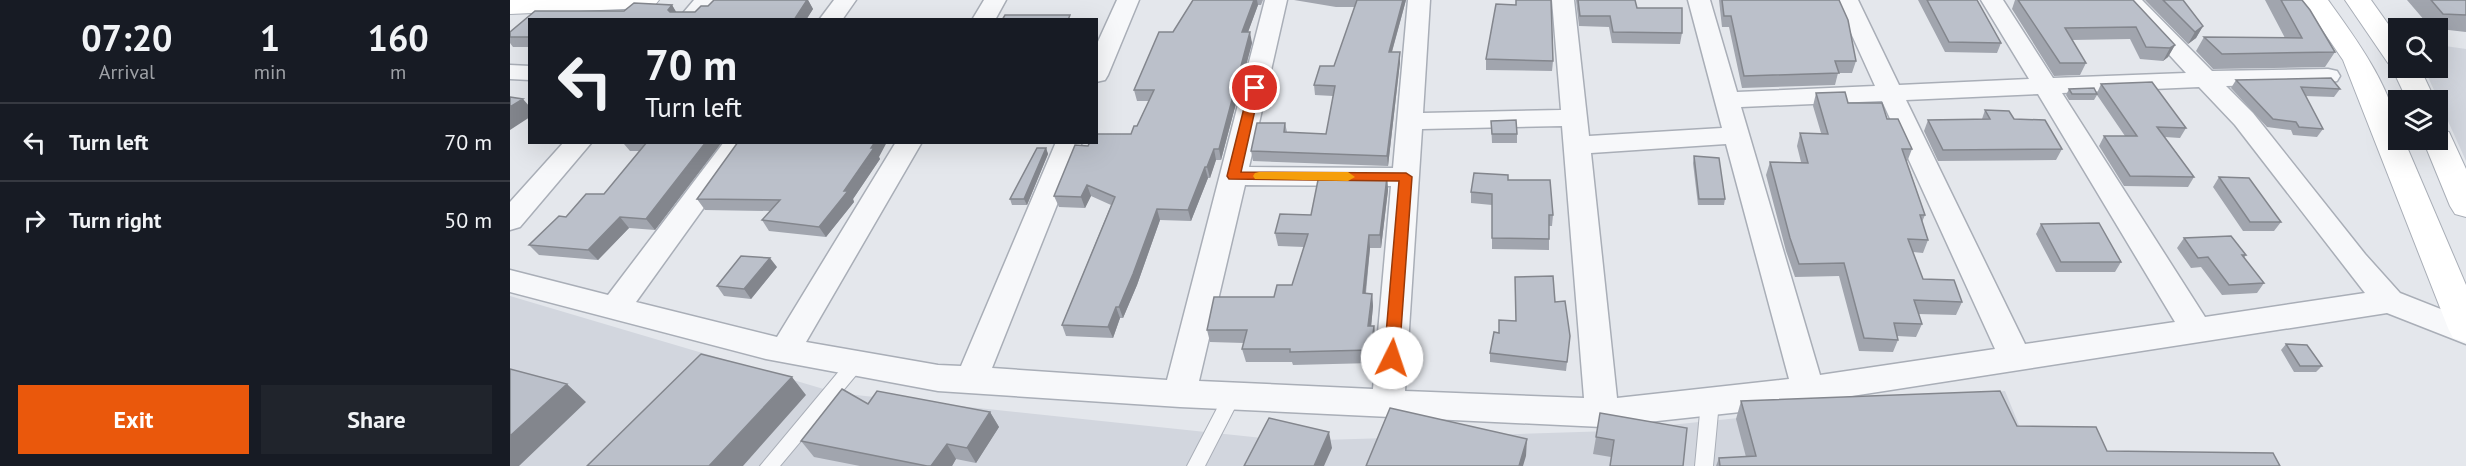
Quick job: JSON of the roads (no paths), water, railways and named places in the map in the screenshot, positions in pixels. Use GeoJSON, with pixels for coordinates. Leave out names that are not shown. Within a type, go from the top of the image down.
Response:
{"type":"FeatureCollection","features":[{"type":"Feature","properties":{"kind":"main road"},"geometry":{"type":"LineString","coordinates":[[512,8],[646,0]]}},
{"type":"Feature","properties":{"kind":"main road"},"geometry":{"type":"LineString","coordinates":[[2315,0],[2357,60],[2466,330]]}},
{"type":"Feature","properties":{"kind":"main road"},"geometry":{"type":"LineString","coordinates":[[2358,0],[2388,43]]}},
{"type":"Feature","properties":{"kind":"main road"},"geometry":{"type":"LineString","coordinates":[[2443,150],[2466,206]]}},
{"type":"Feature","properties":{"kind":"street"},"geometry":{"type":"LineString","coordinates":[[690,18],[706,0]]}},
{"type":"Feature","properties":{"kind":"street"},"geometry":{"type":"LineString","coordinates":[[831,18],[844,0]]}},
{"type":"Feature","properties":{"kind":"street"},"geometry":{"type":"LineString","coordinates":[[984,18],[995,0]]}},
{"type":"Feature","properties":{"kind":"street"},"geometry":{"type":"LineString","coordinates":[[1098,70],[1128,0]]}},
{"type":"Feature","properties":{"kind":"street"},"geometry":{"type":"LineString","coordinates":[[1180,394],[1276,0]]}},
{"type":"Feature","properties":{"kind":"street"},"geometry":{"type":"LineString","coordinates":[[1388,403],[1419,0]]}},
{"type":"Feature","properties":{"kind":"street"},"geometry":{"type":"LineString","coordinates":[[1563,0],[1602,413]]}},
{"type":"Feature","properties":{"kind":"street"},"geometry":{"type":"LineString","coordinates":[[1699,0],[1808,390]]}},
{"type":"Feature","properties":{"kind":"street"},"geometry":{"type":"LineString","coordinates":[[1847,0],[2016,358]]}},
{"type":"Feature","properties":{"kind":"street"},"geometry":{"type":"LineString","coordinates":[[1992,0],[2197,331]]}},
{"type":"Feature","properties":{"kind":"street"},"geometry":{"type":"LineString","coordinates":[[2130,0],[2244,119],[2355,262],[2389,302]]}},
{"type":"Feature","properties":{"kind":"street"},"geometry":{"type":"LineString","coordinates":[[510,72],[528,74]]}},
{"type":"Feature","properties":{"kind":"street"},"geometry":{"type":"LineString","coordinates":[[1728,100],[2328,76]]}},
{"type":"Feature","properties":{"kind":"street"},"geometry":{"type":"LineString","coordinates":[[1410,121],[1575,118]]}},
{"type":"Feature","properties":{"kind":"street"},"geometry":{"type":"LineString","coordinates":[[1578,145],[1738,135]]}},
{"type":"Feature","properties":{"kind":"street"},"geometry":{"type":"LineString","coordinates":[[510,220],[577,144]]}},
{"type":"Feature","properties":{"kind":"street"},"geometry":{"type":"LineString","coordinates":[[615,308],[737,144]]}},
{"type":"Feature","properties":{"kind":"street"},"geometry":{"type":"LineString","coordinates":[[785,350],[908,144]]}},
{"type":"Feature","properties":{"kind":"street"},"geometry":{"type":"LineString","coordinates":[[970,380],[1068,144]]}},
{"type":"Feature","properties":{"kind":"street"},"geometry":{"type":"LineString","coordinates":[[1233,176],[1406,177]]}},
{"type":"Feature","properties":{"kind":"street"},"geometry":{"type":"LineString","coordinates":[[510,281],[785,350],[938,378],[1180,394],[1602,413],[1808,390],[2389,302],[2466,330]]}},
{"type":"Feature","properties":{"kind":"lane"},"geometry":{"type":"LineString","coordinates":[[769,466],[856,363]]}},
{"type":"Feature","properties":{"kind":"lane"},"geometry":{"type":"LineString","coordinates":[[1196,466],[1232,396]]}},
{"type":"Feature","properties":{"kind":"lane"},"geometry":{"type":"LineString","coordinates":[[1704,466],[1710,402]]}}]}
